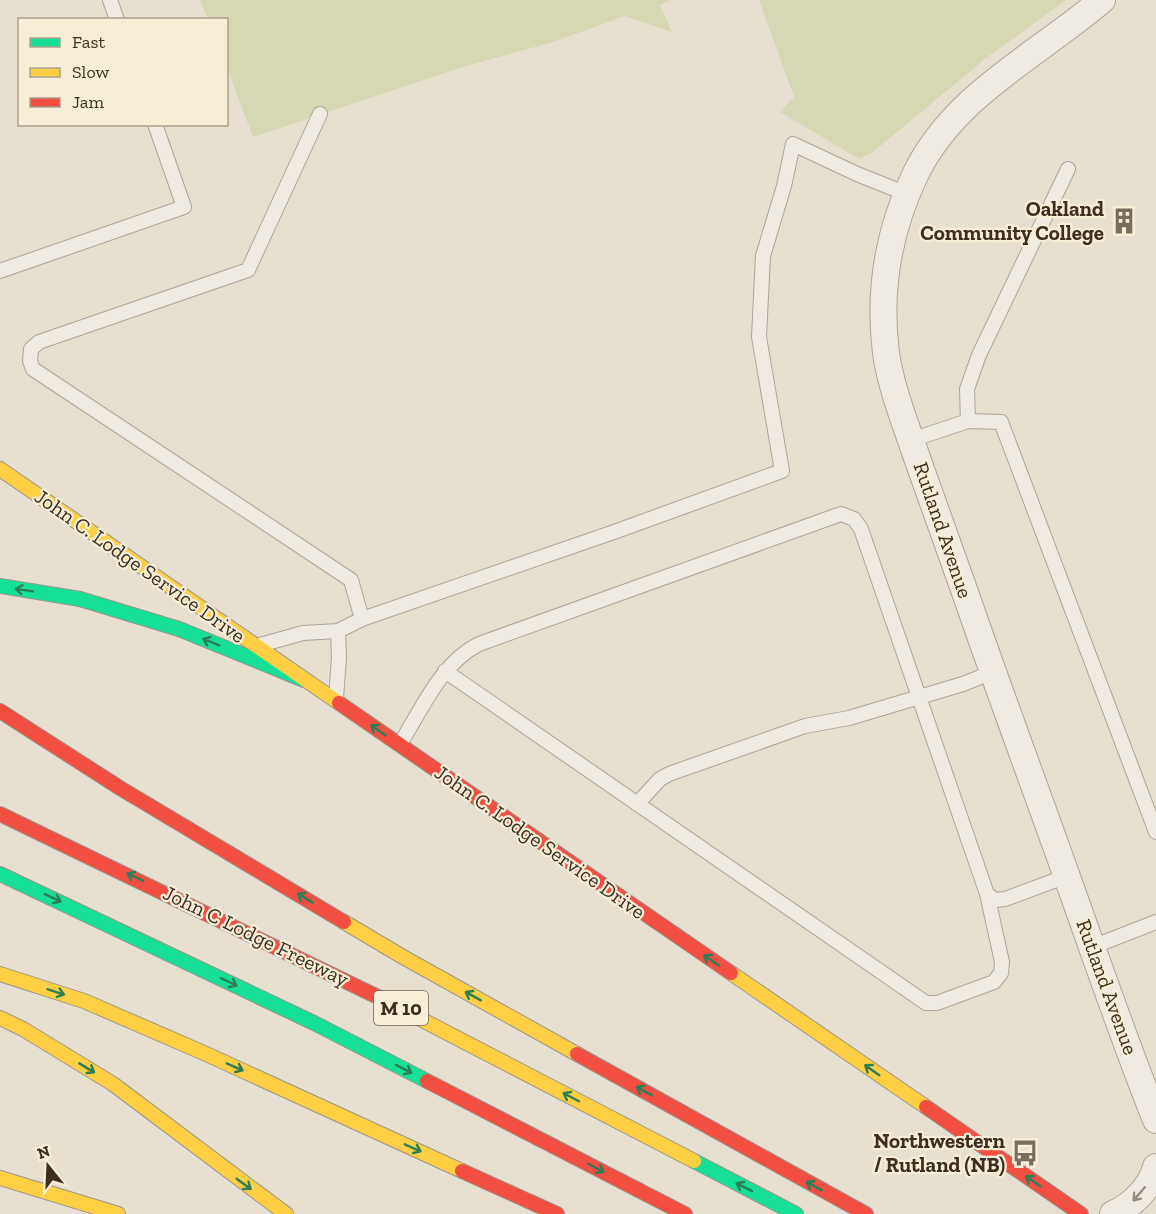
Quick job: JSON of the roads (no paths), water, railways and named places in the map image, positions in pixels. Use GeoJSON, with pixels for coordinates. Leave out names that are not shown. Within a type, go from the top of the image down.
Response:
{"type":"FeatureCollection","features":[{"type":"Feature","properties":{"kind":"main road","name":"John C. Lodge Service Drive"},"geometry":{"type":"LineString","coordinates":[[0,469],[1081,1214]]}},
{"type":"Feature","properties":{"kind":"main road"},"geometry":{"type":"LineString","coordinates":[[0,586],[80,599],[179,629],[304,680]]}},
{"type":"Feature","properties":{"kind":"main road"},"geometry":{"type":"LineString","coordinates":[[0,711],[130,794],[403,957],[866,1214]]}},
{"type":"Feature","properties":{"kind":"main road","name":"John C Lodge Freeway"},"geometry":{"type":"LineString","coordinates":[[0,814],[260,938],[435,1025],[796,1214]]}},
{"type":"Feature","properties":{"kind":"main road","name":"M 10"},"geometry":{"type":"LineString","coordinates":[[0,874],[314,1023],[685,1214]]}},
{"type":"Feature","properties":{"kind":"main road"},"geometry":{"type":"LineString","coordinates":[[0,974],[84,1001],[557,1214]]}},
{"type":"Feature","properties":{"kind":"main road"},"geometry":{"type":"LineString","coordinates":[[0,1018],[113,1084],[286,1214]]}},
{"type":"Feature","properties":{"kind":"main road"},"geometry":{"type":"LineString","coordinates":[[0,1178],[118,1214]]}},
{"type":"Feature","properties":{"kind":"street","name":"Rutland Avenue"},"geometry":{"type":"LineString","coordinates":[[1102,0],[987,86],[963,108],[929,151],[907,194],[890,243],[885,266],[883,324],[892,382],[911,440],[1092,947],[1149,1084],[1156,1120]]}},
{"type":"Feature","properties":{"kind":"street"},"geometry":{"type":"LineString","coordinates":[[1113,1214],[1125,1209],[1137,1197],[1155,1173],[1156,1167]]}},
{"type":"Feature","properties":{"kind":"lane"},"geometry":{"type":"LineString","coordinates":[[110,0],[116,18]]}},
{"type":"Feature","properties":{"kind":"lane"},"geometry":{"type":"LineString","coordinates":[[320,114],[248,270],[39,342],[31,349],[30,361],[33,369],[351,580],[362,619]]}},
{"type":"Feature","properties":{"kind":"lane"},"geometry":{"type":"LineString","coordinates":[[0,271],[184,207],[156,126]]}},
{"type":"Feature","properties":{"kind":"lane"},"geometry":{"type":"LineString","coordinates":[[255,646],[303,633],[338,631],[362,619],[782,471],[759,337],[763,256],[784,186],[793,144],[856,174],[907,194]]}},
{"type":"Feature","properties":{"kind":"lane"},"geometry":{"type":"LineString","coordinates":[[969,421],[967,389],[979,355],[1068,169]]}},
{"type":"Feature","properties":{"kind":"lane"},"geometry":{"type":"LineString","coordinates":[[911,440],[969,421],[1001,423],[1156,832]]}},
{"type":"Feature","properties":{"kind":"lane"},"geometry":{"type":"LineString","coordinates":[[399,745],[445,671],[465,652],[479,644],[841,514],[854,519],[861,529],[987,894],[1002,962],[1001,973],[994,982],[937,1003],[926,1002],[445,671]]}},
{"type":"Feature","properties":{"kind":"lane"},"geometry":{"type":"LineString","coordinates":[[336,700],[338,631]]}},
{"type":"Feature","properties":{"kind":"lane"},"geometry":{"type":"LineString","coordinates":[[637,804],[660,778],[669,774],[805,726],[849,718],[918,698],[993,672]]}},
{"type":"Feature","properties":{"kind":"lane"},"geometry":{"type":"LineString","coordinates":[[987,894],[995,900],[1005,899],[1067,876]]}},
{"type":"Feature","properties":{"kind":"lane"},"geometry":{"type":"LineString","coordinates":[[1092,947],[1156,922]]}},
{"type":"Feature","properties":{"kind":"place","name":"Oakland Community College"},"geometry":{"type":"Point","coordinates":[1124,221]}},
{"type":"Feature","properties":{"kind":"place","name":"Northwestern / Rutland (NB)"},"geometry":{"type":"Point","coordinates":[1025,1153]}}]}
